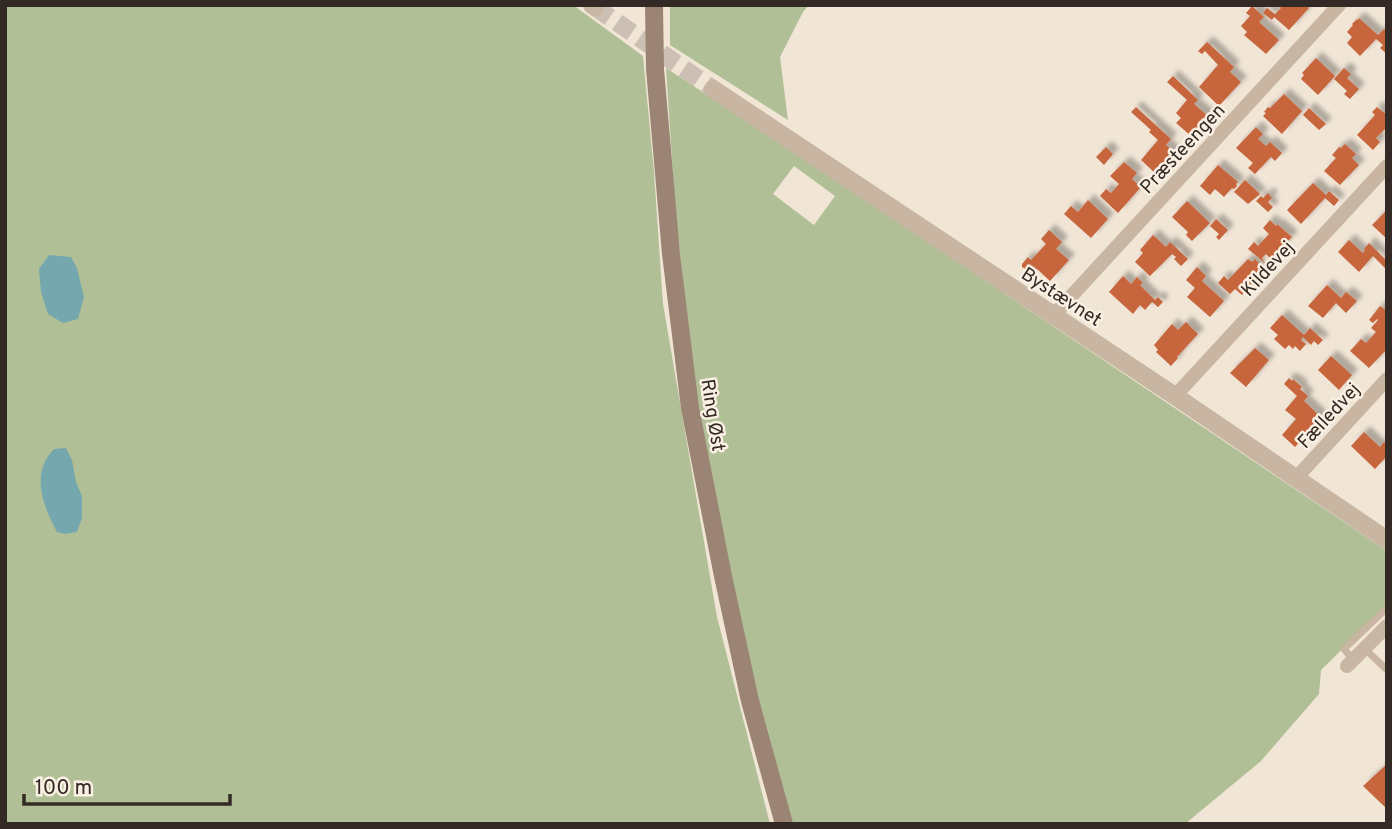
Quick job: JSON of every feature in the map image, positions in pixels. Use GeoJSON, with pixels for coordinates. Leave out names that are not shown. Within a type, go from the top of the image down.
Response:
{"type":"FeatureCollection","features":[{"type":"Feature","properties":{"kind":"main road","name":"Ring Øst"},"geometry":{"type":"LineString","coordinates":[[654,5],[655,69],[670,241],[690,408],[750,701],[784,824]]}},
{"type":"Feature","properties":{"kind":"street","name":"Præsteengen"},"geometry":{"type":"LineString","coordinates":[[1053,316],[1339,5]]}},
{"type":"Feature","properties":{"kind":"street","name":"Bystævnet"},"geometry":{"type":"LineString","coordinates":[[713,89],[1297,477],[1387,540]]}},
{"type":"Feature","properties":{"kind":"street","name":"Kildevej"},"geometry":{"type":"LineString","coordinates":[[1175,396],[1387,166]]}},
{"type":"Feature","properties":{"kind":"street","name":"Fælledvej"},"geometry":{"type":"LineString","coordinates":[[1297,477],[1387,379]]}},
{"type":"Feature","properties":{"kind":"street"},"geometry":{"type":"LineString","coordinates":[[1350,663],[1387,626]]}},
{"type":"Feature","properties":{"kind":"lane"},"geometry":{"type":"LineString","coordinates":[[1350,663],[1343,649],[1387,608]]}},
{"type":"Feature","properties":{"kind":"lane"},"geometry":{"type":"LineString","coordinates":[[1364,648],[1387,670]]}},
{"type":"Feature","properties":{"kind":"green space"},"geometry":{"type":"Polygon","coordinates":[[[5,5],[573,5],[643,56],[663,304],[717,617],[770,824],[5,824],[5,5]]]}},
{"type":"Feature","properties":{"kind":"green space"},"geometry":{"type":"Polygon","coordinates":[[[670,5],[809,5],[780,57],[788,120],[670,45],[670,5]]]}},
{"type":"Feature","properties":{"kind":"green space"},"geometry":{"type":"Polygon","coordinates":[[[666,68],[1387,551],[1387,605],[1321,670],[1319,694],[1261,761],[1185,824],[793,824],[756,699],[696,408],[675,206],[666,68]],[[794,166],[773,194],[814,225],[835,196],[794,166]]]}},
{"type":"Feature","properties":{"kind":"water"},"geometry":{"type":"Polygon","coordinates":[[[49,255],[71,257],[77,268],[84,297],[78,319],[63,323],[48,314],[41,292],[39,269],[49,255]]]}},
{"type":"Feature","properties":{"kind":"water"},"geometry":{"type":"Polygon","coordinates":[[[66,448],[82,496],[82,518],[77,532],[65,534],[57,532],[52,522],[41,490],[41,479],[42,468],[54,449],[66,448]]]}},
{"type":"Feature","properties":{"kind":"building"},"geometry":{"type":"Polygon","coordinates":[[[1278,5],[1306,5],[1309,8],[1289,30],[1274,17],[1272,20],[1263,13],[1267,8],[1275,14],[1281,8],[1278,5]]]}},
{"type":"Feature","properties":{"kind":"building"},"geometry":{"type":"Polygon","coordinates":[[[1252,6],[1264,17],[1259,22],[1279,40],[1266,54],[1244,35],[1247,32],[1241,26],[1250,16],[1246,13],[1252,6]]]}},
{"type":"Feature","properties":{"kind":"building"},"geometry":{"type":"Polygon","coordinates":[[[1359,18],[1378,35],[1384,29],[1387,32],[1387,54],[1376,39],[1360,56],[1347,43],[1352,37],[1347,32],[1359,18]]]}},
{"type":"Feature","properties":{"kind":"building"},"geometry":{"type":"Polygon","coordinates":[[[1207,42],[1234,67],[1230,72],[1241,82],[1219,106],[1199,87],[1218,65],[1205,51],[1202,54],[1198,51],[1207,42]]]}},
{"type":"Feature","properties":{"kind":"building"},"geometry":{"type":"Polygon","coordinates":[[[1316,58],[1335,76],[1318,95],[1301,79],[1304,75],[1302,73],[1316,58]]]}},
{"type":"Feature","properties":{"kind":"building"},"geometry":{"type":"Polygon","coordinates":[[[1344,68],[1351,74],[1347,78],[1359,89],[1350,99],[1344,94],[1347,91],[1334,79],[1344,68]]]}},
{"type":"Feature","properties":{"kind":"building"},"geometry":{"type":"Polygon","coordinates":[[[1173,76],[1198,100],[1194,104],[1209,117],[1191,136],[1176,123],[1181,118],[1176,113],[1187,100],[1167,82],[1173,76]]]}},
{"type":"Feature","properties":{"kind":"building"},"geometry":{"type":"Polygon","coordinates":[[[1284,94],[1302,111],[1282,134],[1263,116],[1268,107],[1284,94]]]}},
{"type":"Feature","properties":{"kind":"building"},"geometry":{"type":"Polygon","coordinates":[[[1136,107],[1171,139],[1166,145],[1175,153],[1156,174],[1141,160],[1158,140],[1131,112],[1136,107]]]}},
{"type":"Feature","properties":{"kind":"building"},"geometry":{"type":"Polygon","coordinates":[[[1377,107],[1387,115],[1387,127],[1376,138],[1380,142],[1373,150],[1357,135],[1375,115],[1372,112],[1377,107]]]}},
{"type":"Feature","properties":{"kind":"building"},"geometry":{"type":"Polygon","coordinates":[[[1309,108],[1326,124],[1319,130],[1303,115],[1309,108]]]}},
{"type":"Feature","properties":{"kind":"building"},"geometry":{"type":"Polygon","coordinates":[[[1256,127],[1263,134],[1258,139],[1266,146],[1270,142],[1282,153],[1275,161],[1271,157],[1255,174],[1248,168],[1253,163],[1236,148],[1256,127]]]}},
{"type":"Feature","properties":{"kind":"building"},"geometry":{"type":"Polygon","coordinates":[[[1345,144],[1356,154],[1352,158],[1359,165],[1340,185],[1324,171],[1336,158],[1332,155],[1345,144]]]}},
{"type":"Feature","properties":{"kind":"building"},"geometry":{"type":"Polygon","coordinates":[[[1106,147],[1113,154],[1104,165],[1096,157],[1106,147]]]}},
{"type":"Feature","properties":{"kind":"building"},"geometry":{"type":"Polygon","coordinates":[[[1124,162],[1137,173],[1132,179],[1141,187],[1118,213],[1100,196],[1106,189],[1111,193],[1119,184],[1110,176],[1124,162]]]}},
{"type":"Feature","properties":{"kind":"building"},"geometry":{"type":"Polygon","coordinates":[[[1218,165],[1238,182],[1224,197],[1215,189],[1210,195],[1200,186],[1218,165]]]}},
{"type":"Feature","properties":{"kind":"building"},"geometry":{"type":"Polygon","coordinates":[[[1245,180],[1260,194],[1248,204],[1234,192],[1245,180]]]}},
{"type":"Feature","properties":{"kind":"building"},"geometry":{"type":"Polygon","coordinates":[[[1313,183],[1326,195],[1329,191],[1339,200],[1334,206],[1325,198],[1301,224],[1287,210],[1313,183]]]}},
{"type":"Feature","properties":{"kind":"building"},"geometry":{"type":"Polygon","coordinates":[[[1268,193],[1272,198],[1268,202],[1273,207],[1268,212],[1256,201],[1268,193]]]}},
{"type":"Feature","properties":{"kind":"building"},"geometry":{"type":"Polygon","coordinates":[[[1088,200],[1108,219],[1091,238],[1064,214],[1071,206],[1078,212],[1088,200]]]}},
{"type":"Feature","properties":{"kind":"building"},"geometry":{"type":"Polygon","coordinates":[[[1187,201],[1210,223],[1192,241],[1186,235],[1188,232],[1172,217],[1187,201]]]}},
{"type":"Feature","properties":{"kind":"building"},"geometry":{"type":"Polygon","coordinates":[[[1387,210],[1387,239],[1372,225],[1387,210]]]}},
{"type":"Feature","properties":{"kind":"building"},"geometry":{"type":"Polygon","coordinates":[[[1216,219],[1228,230],[1219,240],[1216,237],[1219,234],[1210,226],[1216,219]]]}},
{"type":"Feature","properties":{"kind":"building"},"geometry":{"type":"Polygon","coordinates":[[[1270,220],[1292,237],[1271,259],[1266,254],[1262,258],[1265,263],[1248,249],[1254,242],[1258,246],[1269,234],[1263,228],[1270,220]]]}},
{"type":"Feature","properties":{"kind":"building"},"geometry":{"type":"Polygon","coordinates":[[[1049,230],[1062,242],[1056,249],[1069,260],[1050,281],[1037,269],[1033,274],[1022,267],[1028,257],[1031,260],[1046,244],[1041,239],[1049,230]]]}},
{"type":"Feature","properties":{"kind":"building"},"geometry":{"type":"Polygon","coordinates":[[[1153,235],[1166,247],[1170,242],[1188,259],[1181,266],[1172,254],[1150,276],[1135,262],[1143,253],[1140,250],[1153,235]]]}},
{"type":"Feature","properties":{"kind":"building"},"geometry":{"type":"Polygon","coordinates":[[[1349,240],[1363,253],[1369,243],[1387,261],[1387,266],[1385,268],[1373,256],[1359,272],[1338,252],[1349,240]]]}},
{"type":"Feature","properties":{"kind":"building"},"geometry":{"type":"Polygon","coordinates":[[[1248,259],[1252,262],[1255,259],[1262,272],[1242,295],[1235,289],[1230,294],[1218,283],[1224,276],[1228,280],[1248,259]]]}},
{"type":"Feature","properties":{"kind":"building"},"geometry":{"type":"Polygon","coordinates":[[[1197,267],[1206,276],[1202,281],[1224,301],[1210,317],[1187,297],[1195,288],[1186,280],[1197,267]]]}},
{"type":"Feature","properties":{"kind":"building"},"geometry":{"type":"Polygon","coordinates":[[[1123,276],[1131,284],[1137,277],[1143,283],[1140,285],[1155,300],[1158,297],[1163,302],[1158,307],[1152,302],[1145,310],[1140,305],[1133,314],[1109,292],[1123,276]]]}},
{"type":"Feature","properties":{"kind":"building"},"geometry":{"type":"Polygon","coordinates":[[[1327,285],[1341,298],[1346,292],[1357,301],[1346,313],[1336,303],[1323,318],[1308,306],[1327,285]]]}},
{"type":"Feature","properties":{"kind":"building"},"geometry":{"type":"Polygon","coordinates":[[[1380,306],[1387,311],[1387,349],[1369,368],[1350,351],[1361,339],[1366,343],[1376,332],[1371,328],[1378,320],[1373,323],[1369,320],[1380,306]]]}},
{"type":"Feature","properties":{"kind":"building"},"geometry":{"type":"Polygon","coordinates":[[[1282,315],[1304,335],[1310,328],[1323,340],[1318,345],[1314,341],[1311,345],[1303,337],[1301,340],[1306,344],[1300,351],[1289,345],[1285,349],[1274,339],[1278,335],[1270,328],[1282,315]]]}},
{"type":"Feature","properties":{"kind":"building"},"geometry":{"type":"Polygon","coordinates":[[[1186,322],[1198,334],[1171,366],[1156,352],[1158,350],[1154,345],[1172,324],[1178,330],[1186,322]]]}},
{"type":"Feature","properties":{"kind":"building"},"geometry":{"type":"Polygon","coordinates":[[[1255,348],[1269,360],[1246,387],[1230,373],[1255,348]]]}},
{"type":"Feature","properties":{"kind":"building"},"geometry":{"type":"Polygon","coordinates":[[[1331,356],[1352,375],[1339,390],[1318,370],[1331,356]]]}},
{"type":"Feature","properties":{"kind":"building"},"geometry":{"type":"Polygon","coordinates":[[[1289,378],[1302,387],[1300,389],[1308,396],[1304,401],[1322,418],[1295,447],[1282,435],[1296,419],[1285,410],[1297,396],[1284,384],[1289,378]]]}},
{"type":"Feature","properties":{"kind":"building"},"geometry":{"type":"Polygon","coordinates":[[[1364,432],[1380,447],[1384,442],[1387,445],[1387,456],[1375,469],[1351,446],[1364,432]]]}},
{"type":"Feature","properties":{"kind":"building"},"geometry":{"type":"Polygon","coordinates":[[[1387,764],[1387,809],[1363,786],[1387,764]]]}},
{"type":"Feature","properties":{"kind":"tunnel"},"geometry":{"type":"LineString","coordinates":[[595,7],[713,89]]}}]}
